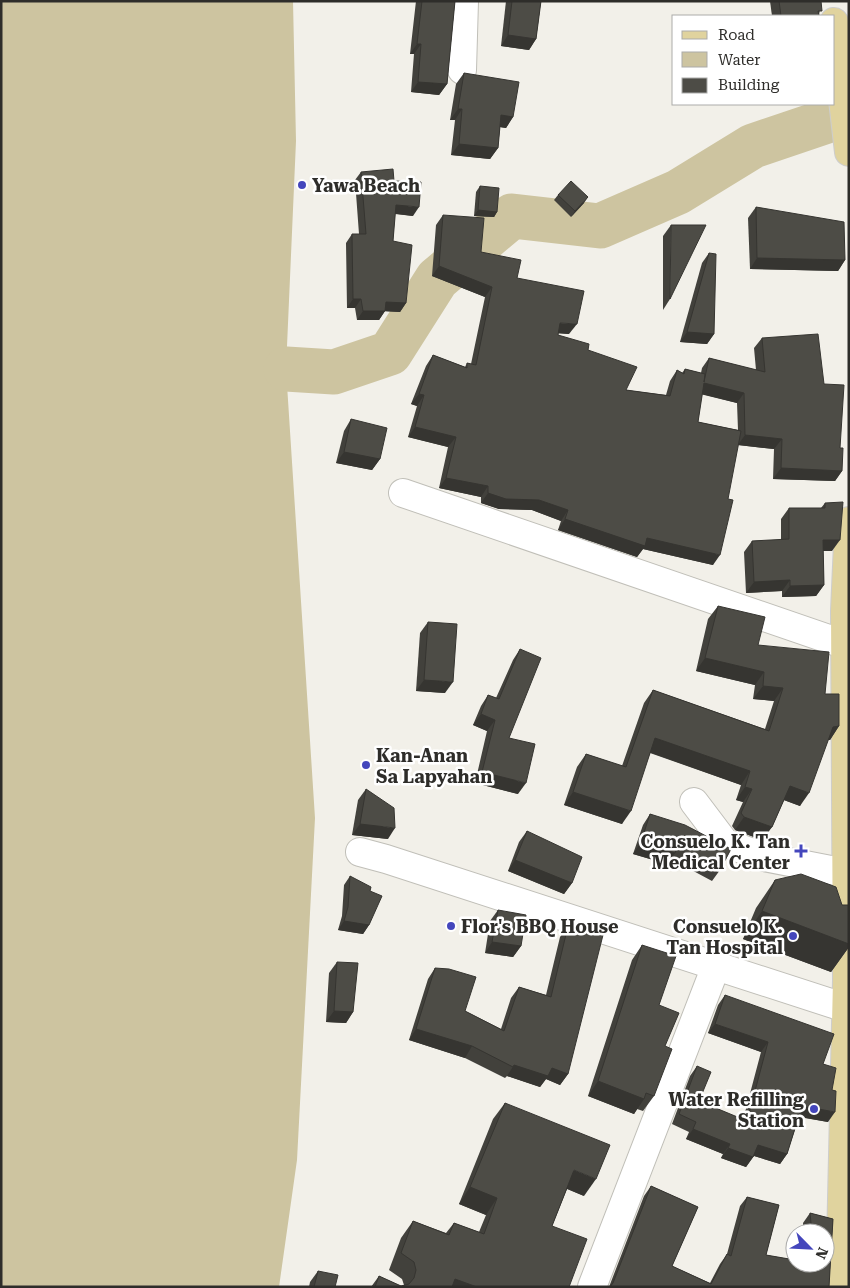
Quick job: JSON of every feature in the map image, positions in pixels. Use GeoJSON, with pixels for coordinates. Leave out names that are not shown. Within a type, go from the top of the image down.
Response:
{"type":"FeatureCollection","features":[{"type":"Feature","properties":{"kind":"main road"},"geometry":{"type":"LineString","coordinates":[[830,1],[833,15]]}},
{"type":"Feature","properties":{"kind":"main road"},"geometry":{"type":"LineString","coordinates":[[835,31],[849,152]]}},
{"type":"Feature","properties":{"kind":"main road"},"geometry":{"type":"LineString","coordinates":[[840,1287],[847,1009],[846,873],[849,521]]}},
{"type":"Feature","properties":{"kind":"street"},"geometry":{"type":"LineString","coordinates":[[462,70],[464,1]]}},
{"type":"Feature","properties":{"kind":"street"},"geometry":{"type":"LineString","coordinates":[[403,493],[847,646]]}},
{"type":"Feature","properties":{"kind":"street"},"geometry":{"type":"LineString","coordinates":[[694,802],[724,843],[764,857],[846,873]]}},
{"type":"Feature","properties":{"kind":"street"},"geometry":{"type":"LineString","coordinates":[[360,852],[847,1009]]}},
{"type":"Feature","properties":{"kind":"street"},"geometry":{"type":"LineString","coordinates":[[592,1287],[716,966]]}},
{"type":"Feature","properties":{"kind":"water"},"geometry":{"type":"Polygon","coordinates":[[[1,1],[293,1],[296,141],[286,369],[315,818],[297,1160],[279,1287],[1,1287],[1,1]]]}},
{"type":"Feature","properties":{"kind":"building"},"geometry":{"type":"Polygon","coordinates":[[[422,1],[455,1],[447,84],[418,82],[421,44],[417,44],[422,1]]]}},
{"type":"Feature","properties":{"kind":"building"},"geometry":{"type":"Polygon","coordinates":[[[512,1],[541,1],[536,39],[508,35],[512,1]]]}},
{"type":"Feature","properties":{"kind":"building"},"geometry":{"type":"Polygon","coordinates":[[[779,1],[821,1],[822,11],[818,11],[819,15],[781,15],[779,1]]]}},
{"type":"Feature","properties":{"kind":"building"},"geometry":{"type":"Polygon","coordinates":[[[464,73],[519,82],[513,117],[501,115],[498,148],[459,144],[462,109],[458,109],[464,73]]]}},
{"type":"Feature","properties":{"kind":"building"},"geometry":{"type":"Polygon","coordinates":[[[393,169],[394,181],[421,182],[419,207],[396,205],[393,241],[412,245],[406,303],[386,302],[385,311],[363,311],[361,299],[353,299],[352,234],[366,234],[361,172],[393,169]]]}},
{"type":"Feature","properties":{"kind":"building"},"geometry":{"type":"Polygon","coordinates":[[[571,181],[588,197],[575,211],[558,195],[571,181]]]}},
{"type":"Feature","properties":{"kind":"building"},"geometry":{"type":"Polygon","coordinates":[[[480,186],[499,188],[497,212],[478,210],[480,186]]]}},
{"type":"Feature","properties":{"kind":"building"},"geometry":{"type":"Polygon","coordinates":[[[756,207],[844,222],[845,260],[757,258],[756,207]]]}},
{"type":"Feature","properties":{"kind":"building"},"geometry":{"type":"Polygon","coordinates":[[[443,215],[484,218],[481,252],[521,260],[517,278],[584,291],[577,324],[560,323],[558,335],[589,344],[588,350],[637,367],[626,390],[670,396],[677,370],[684,374],[685,369],[705,374],[704,382],[709,358],[765,372],[762,338],[818,334],[824,384],[844,385],[840,448],[843,448],[842,471],[781,468],[782,439],[745,435],[744,393],[704,383],[698,422],[741,431],[728,499],[733,500],[720,555],[647,538],[645,546],[565,519],[568,510],[539,500],[506,499],[488,493],[488,486],[446,478],[456,437],[415,427],[424,395],[419,394],[433,355],[467,368],[467,363],[476,365],[492,287],[439,266],[443,215]]]}},
{"type":"Feature","properties":{"kind":"building"},"geometry":{"type":"Polygon","coordinates":[[[671,225],[706,225],[670,299],[671,225]]]}},
{"type":"Feature","properties":{"kind":"building"},"geometry":{"type":"Polygon","coordinates":[[[709,253],[716,254],[714,334],[687,332],[709,253]]]}},
{"type":"Feature","properties":{"kind":"building"},"geometry":{"type":"Polygon","coordinates":[[[351,419],[387,428],[380,459],[344,452],[351,419]]]}},
{"type":"Feature","properties":{"kind":"building"},"geometry":{"type":"Polygon","coordinates":[[[843,502],[840,540],[823,540],[824,585],[790,586],[790,580],[754,582],[752,541],[789,539],[789,508],[825,508],[825,503],[843,502]]]}},
{"type":"Feature","properties":{"kind":"building"},"geometry":{"type":"Polygon","coordinates":[[[718,606],[765,617],[758,645],[829,652],[825,694],[839,694],[839,726],[833,727],[809,793],[790,786],[772,827],[744,817],[741,813],[752,789],[745,787],[750,771],[655,738],[631,811],[573,792],[586,754],[626,767],[653,690],[769,731],[783,688],[763,686],[764,672],[705,658],[718,606]]]}},
{"type":"Feature","properties":{"kind":"building"},"geometry":{"type":"Polygon","coordinates":[[[428,622],[457,624],[453,682],[424,680],[428,622]]]}},
{"type":"Feature","properties":{"kind":"building"},"geometry":{"type":"Polygon","coordinates":[[[520,649],[541,658],[509,738],[535,744],[526,783],[482,772],[495,720],[481,714],[488,695],[499,699],[520,649]]]}},
{"type":"Feature","properties":{"kind":"building"},"geometry":{"type":"Polygon","coordinates":[[[366,789],[394,808],[395,828],[360,824],[366,789]]]}},
{"type":"Feature","properties":{"kind":"building"},"geometry":{"type":"Polygon","coordinates":[[[650,814],[685,825],[731,849],[720,870],[677,848],[675,853],[641,842],[650,814]]]}},
{"type":"Feature","properties":{"kind":"building"},"geometry":{"type":"Polygon","coordinates":[[[527,831],[582,857],[572,883],[515,860],[527,831]]]}},
{"type":"Feature","properties":{"kind":"building"},"geometry":{"type":"Polygon","coordinates":[[[801,874],[836,887],[842,905],[849,905],[849,944],[762,911],[775,880],[801,874]]]}},
{"type":"Feature","properties":{"kind":"building"},"geometry":{"type":"Polygon","coordinates":[[[350,876],[371,887],[370,891],[382,896],[369,925],[344,921],[348,907],[350,876]]]}},
{"type":"Feature","properties":{"kind":"building"},"geometry":{"type":"Polygon","coordinates":[[[498,910],[526,915],[521,946],[492,942],[498,910]]]}},
{"type":"Feature","properties":{"kind":"building"},"geometry":{"type":"Polygon","coordinates":[[[568,926],[603,935],[568,1074],[552,1068],[548,1076],[514,1065],[513,1067],[472,1046],[416,1029],[435,968],[449,969],[476,977],[465,1011],[504,1031],[519,987],[551,997],[568,926]]]}},
{"type":"Feature","properties":{"kind":"building"},"geometry":{"type":"Polygon","coordinates":[[[642,945],[676,956],[659,1005],[679,1013],[665,1046],[672,1049],[654,1096],[646,1093],[644,1099],[598,1081],[642,945]]]}},
{"type":"Feature","properties":{"kind":"building"},"geometry":{"type":"Polygon","coordinates":[[[337,962],[358,963],[353,1012],[334,1011],[337,962]]]}},
{"type":"Feature","properties":{"kind":"building"},"geometry":{"type":"Polygon","coordinates":[[[725,995],[834,1034],[823,1064],[836,1068],[832,1090],[836,1091],[835,1112],[802,1106],[787,1154],[758,1145],[753,1157],[728,1148],[730,1144],[693,1129],[696,1122],[679,1114],[697,1066],[711,1072],[699,1101],[747,1121],[768,1042],[715,1024],[725,995]]]}},
{"type":"Feature","properties":{"kind":"building"},"geometry":{"type":"Polygon","coordinates":[[[505,1103],[610,1145],[596,1179],[574,1170],[552,1226],[587,1239],[569,1287],[477,1287],[455,1279],[452,1287],[375,1287],[379,1276],[401,1286],[409,1284],[414,1278],[416,1270],[414,1262],[401,1253],[413,1221],[449,1235],[454,1223],[484,1234],[497,1198],[470,1187],[505,1103]]]}},
{"type":"Feature","properties":{"kind":"building"},"geometry":{"type":"Polygon","coordinates":[[[651,1186],[698,1207],[672,1266],[711,1284],[727,1254],[731,1256],[747,1197],[779,1205],[766,1255],[785,1258],[785,1273],[830,1273],[829,1287],[610,1287],[651,1186]]]}},
{"type":"Feature","properties":{"kind":"building"},"geometry":{"type":"Polygon","coordinates":[[[810,1213],[833,1219],[833,1223],[811,1223],[810,1213]]]}},
{"type":"Feature","properties":{"kind":"building"},"geometry":{"type":"Polygon","coordinates":[[[318,1271],[338,1275],[335,1287],[314,1287],[318,1271]]]}},
{"type":"Feature","properties":{"kind":"waterway"},"geometry":{"type":"LineString","coordinates":[[286,369],[334,372],[390,353],[437,279],[512,216],[600,226],[678,192],[753,146],[830,120]]}},
{"type":"Feature","properties":{"kind":"place","name":"Yawa Beach"},"geometry":{"type":"Point","coordinates":[302,185]}},
{"type":"Feature","properties":{"kind":"place","name":"Kan-Anan Sa Lapyahan"},"geometry":{"type":"Point","coordinates":[366,765]}},
{"type":"Feature","properties":{"kind":"place","name":"Consuelo K. Tan Medical Center"},"geometry":{"type":"Point","coordinates":[801,851]}},
{"type":"Feature","properties":{"kind":"place","name":"Flor's BBQ House"},"geometry":{"type":"Point","coordinates":[451,926]}},
{"type":"Feature","properties":{"kind":"place","name":"Consuelo K. Tan Hospital"},"geometry":{"type":"Point","coordinates":[793,936]}},
{"type":"Feature","properties":{"kind":"place","name":"Water Refilling Station"},"geometry":{"type":"Point","coordinates":[814,1109]}}]}
